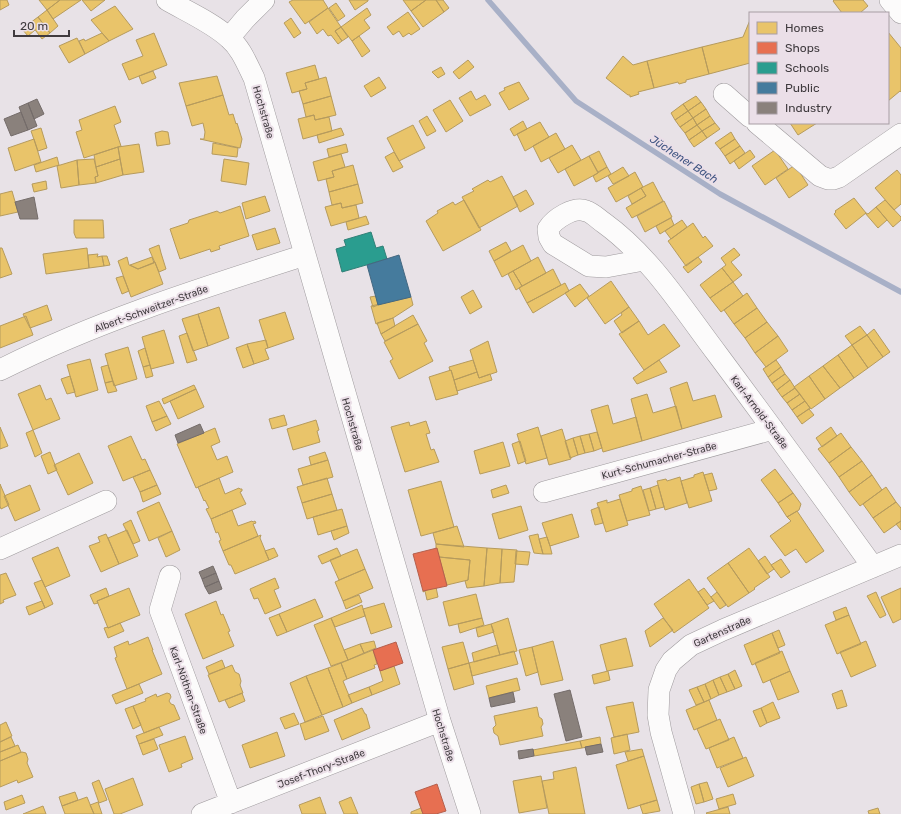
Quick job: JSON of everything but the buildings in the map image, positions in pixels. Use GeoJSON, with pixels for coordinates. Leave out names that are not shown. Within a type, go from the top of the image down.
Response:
{"type":"FeatureCollection","features":[{"type":"Feature","properties":{"kind":"street","name":"Hochstraße"},"geometry":{"type":"LineString","coordinates":[[167,0],[219,30],[229,38],[244,57],[258,91],[440,721],[470,814]]}},
{"type":"Feature","properties":{"kind":"street"},"geometry":{"type":"LineString","coordinates":[[229,38],[244,19],[264,0]]}},
{"type":"Feature","properties":{"kind":"street"},"geometry":{"type":"LineString","coordinates":[[890,0],[901,13]]}},
{"type":"Feature","properties":{"kind":"street"},"geometry":{"type":"LineString","coordinates":[[724,94],[749,116]]}},
{"type":"Feature","properties":{"kind":"street"},"geometry":{"type":"LineString","coordinates":[[758,124],[816,173],[833,180],[901,134]]}},
{"type":"Feature","properties":{"kind":"street","name":"Albert-Schweitzer-Straße"},"geometry":{"type":"LineString","coordinates":[[0,370],[42,350],[112,321],[196,291],[305,255]]}},
{"type":"Feature","properties":{"kind":"street","name":"Karl-Arnold-Straße"},"geometry":{"type":"LineString","coordinates":[[644,260],[670,292],[773,429],[873,566]]}},
{"type":"Feature","properties":{"kind":"street","name":"Kurt-Schumacher-Straße"},"geometry":{"type":"LineString","coordinates":[[544,492],[773,429]]}},
{"type":"Feature","properties":{"kind":"street"},"geometry":{"type":"LineString","coordinates":[[0,548],[106,501]]}},
{"type":"Feature","properties":{"kind":"street","name":"Gartenstraße"},"geometry":{"type":"LineString","coordinates":[[684,814],[661,732],[658,715],[659,690],[666,670],[672,661],[687,648],[705,638],[901,555]]}},
{"type":"Feature","properties":{"kind":"street","name":"Karl-Nöthen-Straße"},"geometry":{"type":"LineString","coordinates":[[170,576],[160,610],[231,803]]}},
{"type":"Feature","properties":{"kind":"street","name":"Josef-Thory-Straße"},"geometry":{"type":"LineString","coordinates":[[202,814],[440,721]]}},
{"type":"Feature","properties":{"kind":"waterway","name":"Jüchener Bach"},"geometry":{"type":"LineString","coordinates":[[488,0],[576,101],[720,194],[901,292]]}}]}
